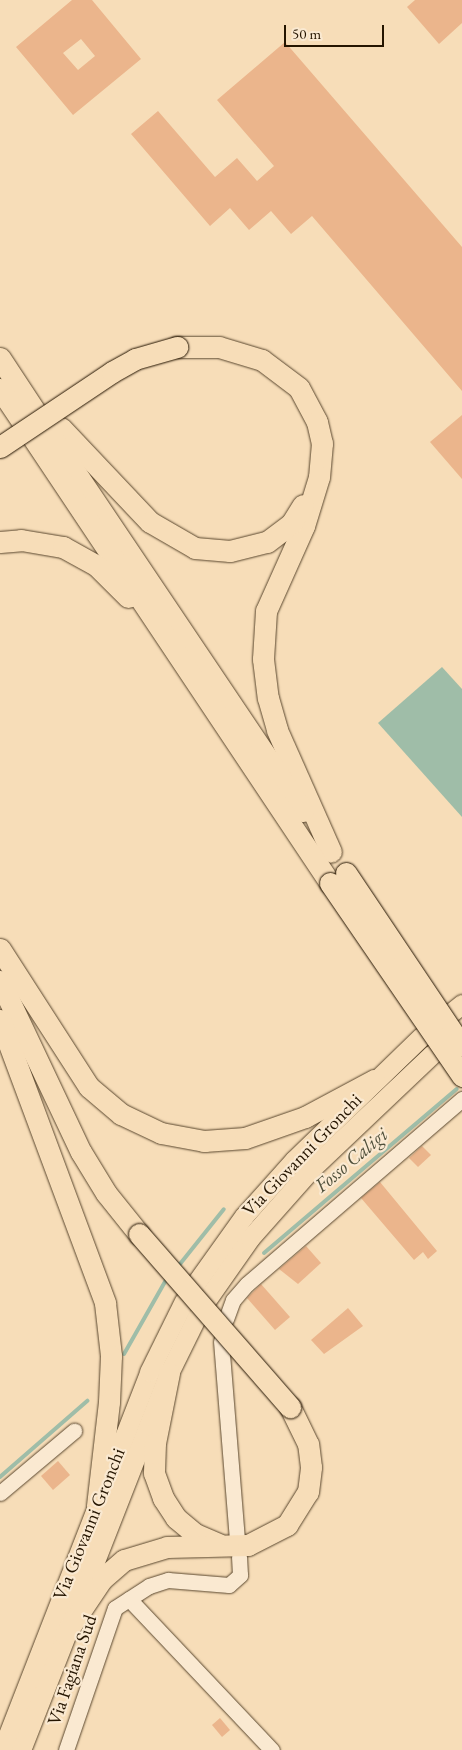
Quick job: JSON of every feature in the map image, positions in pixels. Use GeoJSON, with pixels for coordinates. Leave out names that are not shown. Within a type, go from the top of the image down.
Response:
{"type":"FeatureCollection","features":[{"type":"Feature","properties":{"kind":"highway"},"geometry":{"type":"LineString","coordinates":[[0,447],[112,372],[135,359],[177,347],[232,349],[262,360],[294,382],[306,397],[317,422],[322,444],[319,477],[304,526],[266,612],[263,659],[268,698],[277,730],[331,852],[338,878],[462,1076]]}},
{"type":"Feature","properties":{"kind":"highway"},"geometry":{"type":"LineString","coordinates":[[0,358],[6,384],[33,413]]}},
{"type":"Feature","properties":{"kind":"highway"},"geometry":{"type":"LineString","coordinates":[[46,430],[150,522],[195,548],[230,551],[267,542],[291,524],[319,477]]}},
{"type":"Feature","properties":{"kind":"highway"},"geometry":{"type":"LineString","coordinates":[[46,430],[174,648],[338,878],[462,1046]]}},
{"type":"Feature","properties":{"kind":"highway"},"geometry":{"type":"LineString","coordinates":[[46,430],[331,852]]}},
{"type":"Feature","properties":{"kind":"highway"},"geometry":{"type":"LineString","coordinates":[[0,542],[43,542],[81,555],[124,593],[174,648]]}},
{"type":"Feature","properties":{"kind":"highway"},"geometry":{"type":"LineString","coordinates":[[0,949],[89,1087],[121,1114],[161,1133],[204,1141],[244,1138],[305,1117],[374,1080]]}},
{"type":"Feature","properties":{"kind":"highway"},"geometry":{"type":"LineString","coordinates":[[0,981],[81,1152],[106,1193],[139,1234],[290,1407],[310,1454],[308,1492],[296,1514],[277,1533],[248,1545],[235,1547],[167,1547],[124,1560],[102,1579],[65,1634]]}},
{"type":"Feature","properties":{"kind":"highway"},"geometry":{"type":"LineString","coordinates":[[0,1020],[105,1303],[110,1387],[97,1506]]}},
{"type":"Feature","properties":{"kind":"highway"},"geometry":{"type":"LineString","coordinates":[[169,1373],[153,1461],[158,1485],[168,1508],[184,1526],[235,1547]]}},
{"type":"Feature","properties":{"kind":"main road","name":"Via Giovanni Gronchi"},"geometry":{"type":"LineString","coordinates":[[196,1283],[244,1216],[374,1080],[421,1038]]}},
{"type":"Feature","properties":{"kind":"main road","name":"Via Giovanni Gronchi"},"geometry":{"type":"LineString","coordinates":[[208,1298],[250,1238],[311,1169],[432,1054]]}},
{"type":"Feature","properties":{"kind":"main road","name":"Via Giovanni Gronchi"},"geometry":{"type":"LineString","coordinates":[[9,1749],[97,1506],[149,1372],[184,1301]]}},
{"type":"Feature","properties":{"kind":"main road","name":"Via Giovanni Gronchi"},"geometry":{"type":"LineString","coordinates":[[9,1749],[65,1634],[169,1373],[197,1316]]}},
{"type":"Feature","properties":{"kind":"street"},"geometry":{"type":"LineString","coordinates":[[226,1319],[233,1300],[287,1250],[462,1098]]}},
{"type":"Feature","properties":{"kind":"street","name":"Via Fagiana Sud"},"geometry":{"type":"LineString","coordinates":[[66,1750],[107,1623],[116,1608],[149,1586],[168,1580],[230,1585],[240,1575],[235,1547],[221,1341]]}},
{"type":"Feature","properties":{"kind":"street"},"geometry":{"type":"LineString","coordinates":[[0,1493],[74,1431]]}},
{"type":"Feature","properties":{"kind":"street"},"geometry":{"type":"LineString","coordinates":[[129,1599],[272,1750]]}},
{"type":"Feature","properties":{"kind":"shaded area"},"geometry":{"type":"Polygon","coordinates":[[[442,667],[462,689],[462,817],[378,723],[442,667]]]}},
{"type":"Feature","properties":{"kind":"building"},"geometry":{"type":"Polygon","coordinates":[[[72,0],[92,0],[141,59],[73,115],[16,47],[72,0]],[[81,39],[63,53],[78,70],[95,56],[81,39]]]}},
{"type":"Feature","properties":{"kind":"building"},"geometry":{"type":"Polygon","coordinates":[[[415,0],[462,0],[462,23],[439,44],[407,7],[415,0]]]}},
{"type":"Feature","properties":{"kind":"building"},"geometry":{"type":"Polygon","coordinates":[[[285,42],[462,247],[462,391],[312,216],[291,234],[271,211],[249,230],[230,208],[210,226],[131,134],[158,111],[215,177],[237,158],[257,181],[274,166],[217,100],[285,42]]]}},
{"type":"Feature","properties":{"kind":"building"},"geometry":{"type":"Polygon","coordinates":[[[462,415],[462,479],[430,442],[462,415]]]}},
{"type":"Feature","properties":{"kind":"building"},"geometry":{"type":"Polygon","coordinates":[[[422,1146],[431,1155],[418,1167],[409,1158],[422,1146]]]}},
{"type":"Feature","properties":{"kind":"building"},"geometry":{"type":"Polygon","coordinates":[[[380,1182],[437,1251],[428,1259],[423,1252],[414,1260],[361,1198],[380,1182]]]}},
{"type":"Feature","properties":{"kind":"building"},"geometry":{"type":"Polygon","coordinates":[[[306,1246],[321,1263],[298,1284],[279,1269],[306,1246]]]}},
{"type":"Feature","properties":{"kind":"building"},"geometry":{"type":"Polygon","coordinates":[[[261,1284],[290,1317],[275,1330],[247,1298],[261,1284]]]}},
{"type":"Feature","properties":{"kind":"building"},"geometry":{"type":"Polygon","coordinates":[[[348,1308],[363,1326],[324,1354],[311,1340],[348,1308]]]}},
{"type":"Feature","properties":{"kind":"building"},"geometry":{"type":"Polygon","coordinates":[[[58,1461],[70,1475],[53,1490],[41,1476],[58,1461]]]}},
{"type":"Feature","properties":{"kind":"building"},"geometry":{"type":"Polygon","coordinates":[[[220,1718],[230,1730],[222,1737],[212,1725],[220,1718]]]}},
{"type":"Feature","properties":{"kind":"waterway","name":"Fosso Caligi"},"geometry":{"type":"LineString","coordinates":[[264,1253],[457,1089]]}},
{"type":"Feature","properties":{"kind":"waterway","name":"Fosso Caligi"},"geometry":{"type":"LineString","coordinates":[[180,1264],[224,1209]]}},
{"type":"Feature","properties":{"kind":"waterway","name":"Fosso Caligi"},"geometry":{"type":"LineString","coordinates":[[124,1354],[166,1280]]}},
{"type":"Feature","properties":{"kind":"waterway","name":"Fosso Caligi"},"geometry":{"type":"LineString","coordinates":[[0,1477],[87,1401]]}}]}
